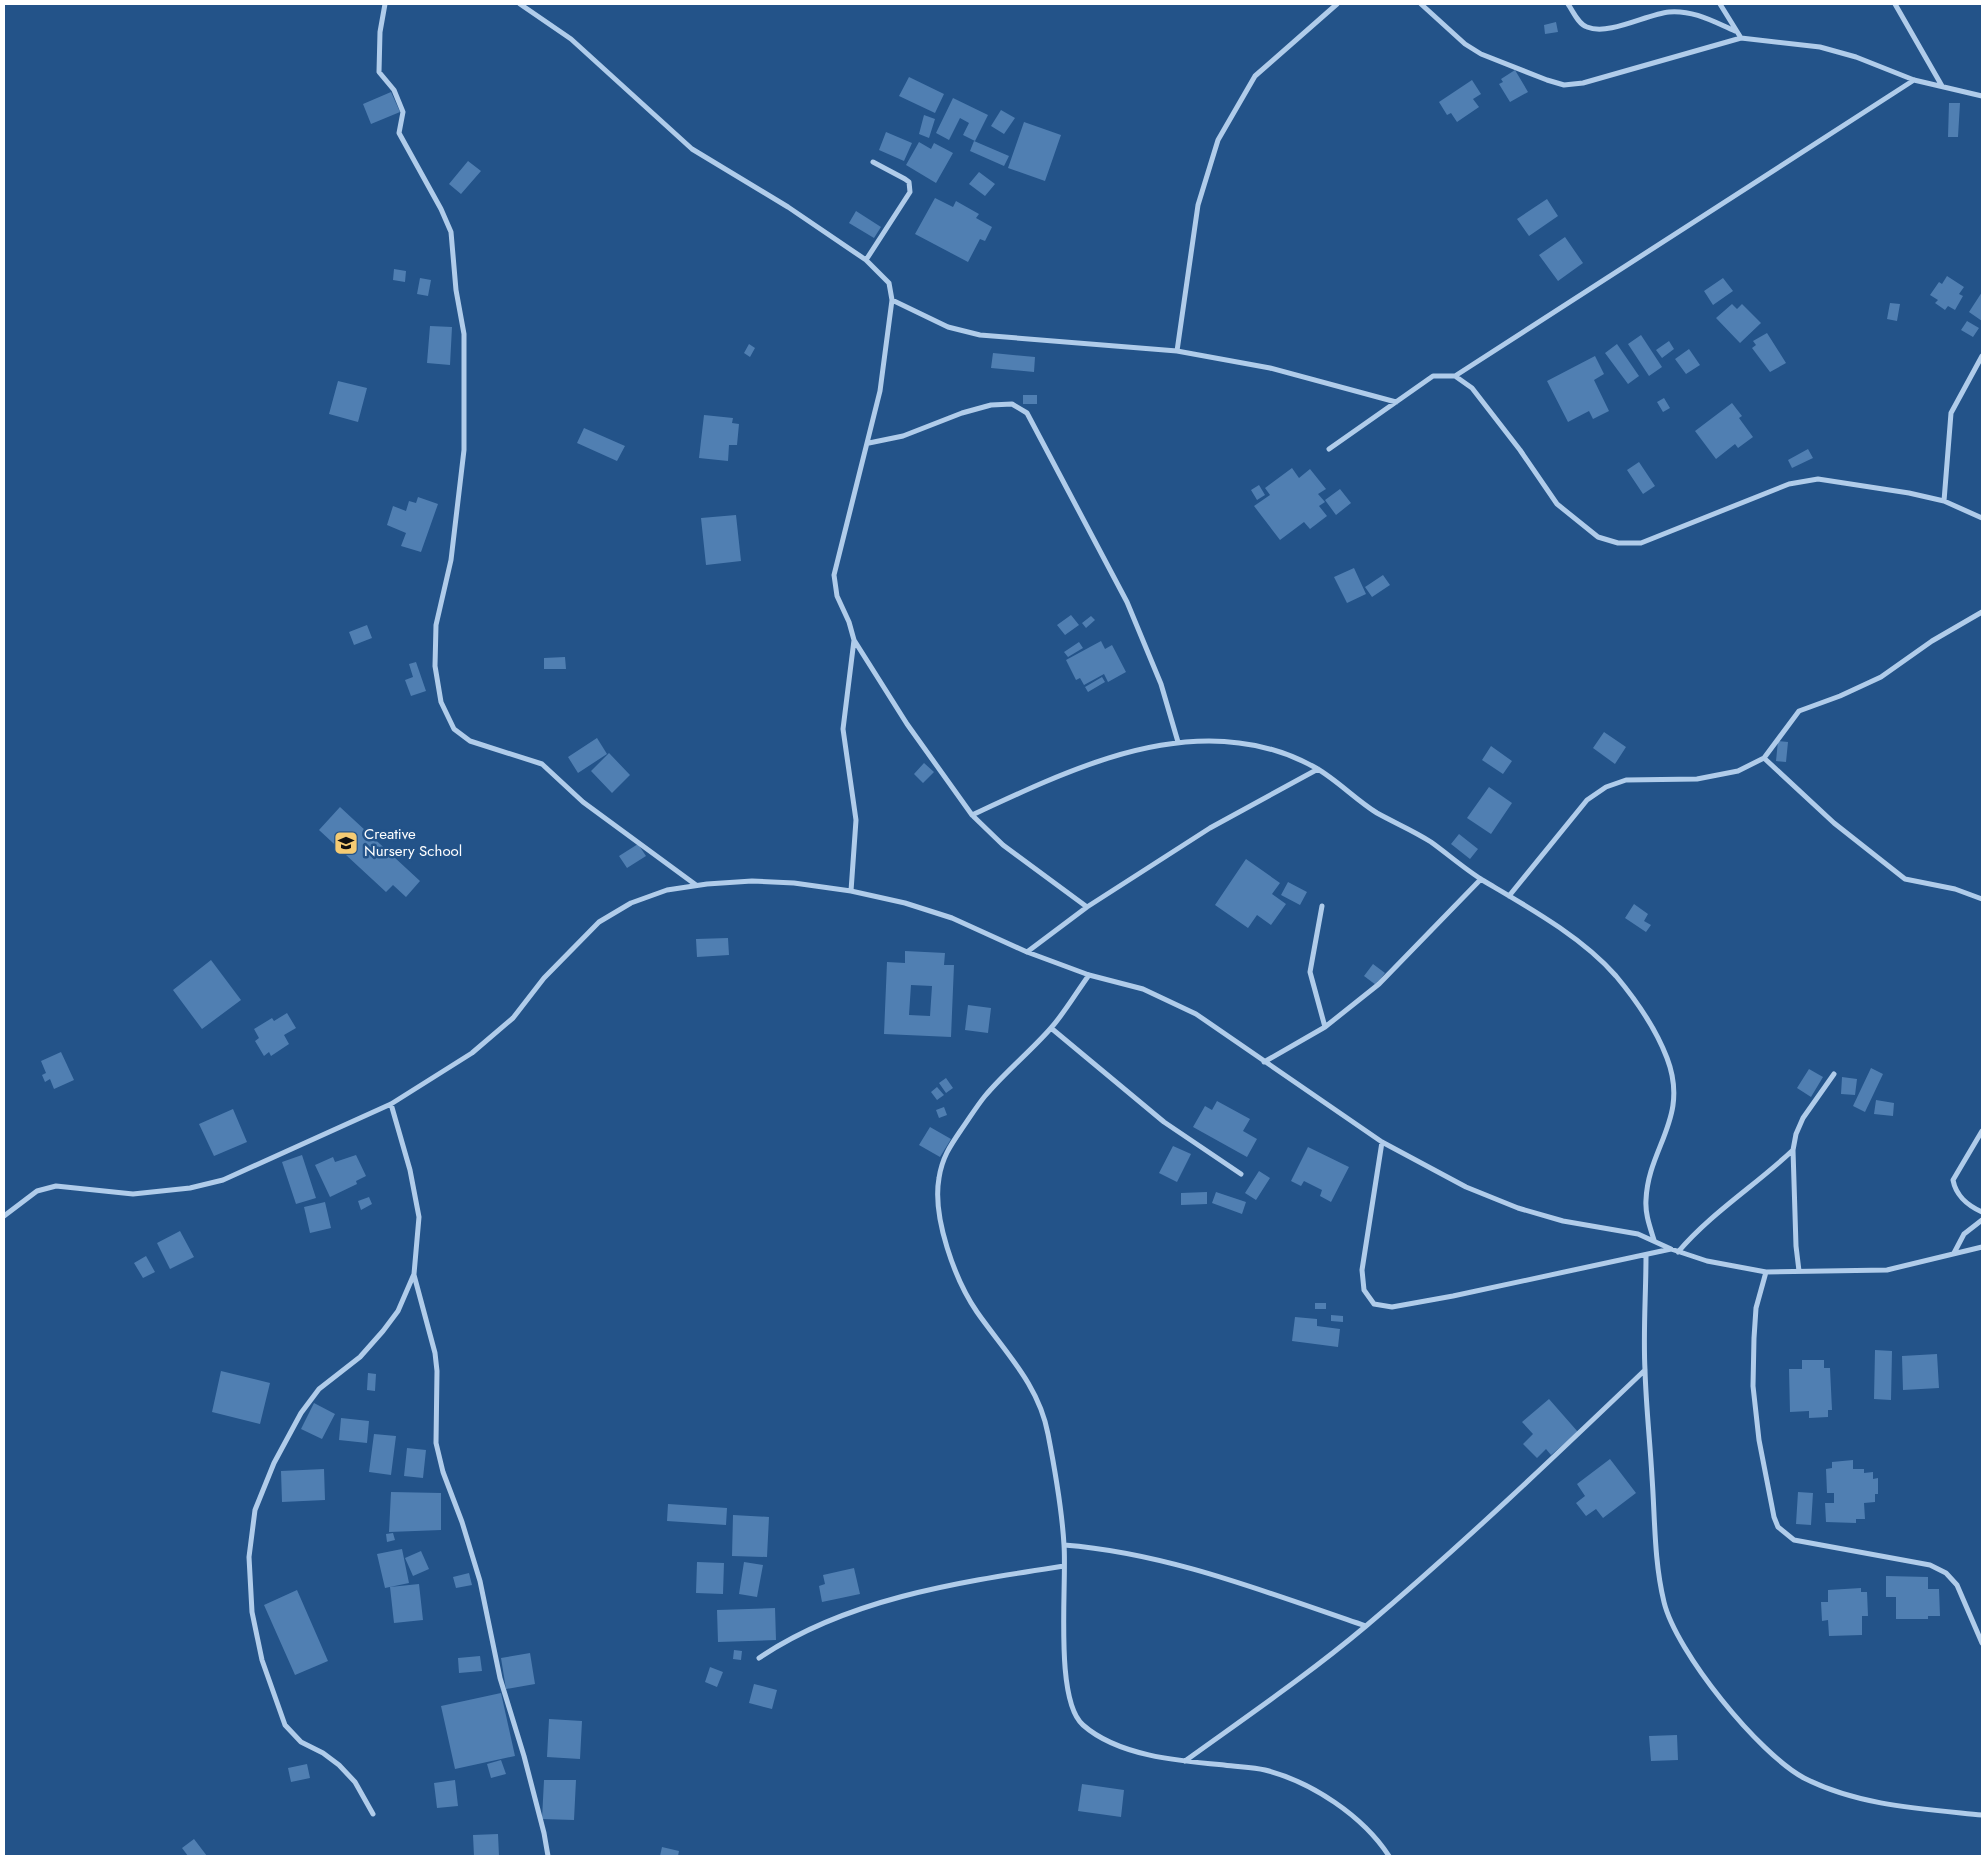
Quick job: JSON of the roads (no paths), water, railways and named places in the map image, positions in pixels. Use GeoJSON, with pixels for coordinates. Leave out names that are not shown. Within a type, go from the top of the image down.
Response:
{"type":"FeatureCollection","features":[{"type":"Feature","properties":{"kind":"street"},"geometry":{"type":"LineString","coordinates":[[385,4],[380,32],[379,72],[394,90],[403,112],[399,133],[441,209],[451,232],[456,290],[464,334],[466,365],[464,450],[451,560],[436,625],[435,666],[441,702],[454,729],[470,741],[542,764],[583,802],[696,886]]}},
{"type":"Feature","properties":{"kind":"street"},"geometry":{"type":"LineString","coordinates":[[520,4],[571,39],[692,150],[788,207],[866,260],[889,283],[892,300],[883,372],[869,443],[839,548],[834,575],[837,596],[849,622],[854,640],[907,724],[972,815],[1004,845],[1087,907]]}},
{"type":"Feature","properties":{"kind":"street"},"geometry":{"type":"LineString","coordinates":[[1177,351],[1198,205],[1218,140],[1255,76],[1337,4]]}},
{"type":"Feature","properties":{"kind":"street"},"geometry":{"type":"LineString","coordinates":[[1421,4],[1466,44],[1481,54],[1564,85],[1583,83],[1741,38]]}},
{"type":"Feature","properties":{"kind":"street"},"geometry":{"type":"LineString","coordinates":[[1568,4],[1576,17],[1586,27],[1602,29],[1668,12],[1678,12],[1702,16],[1735,32]]}},
{"type":"Feature","properties":{"kind":"street"},"geometry":{"type":"LineString","coordinates":[[1720,4],[1735,32],[1741,38],[1751,41],[1775,41],[1820,47],[1856,57],[1914,80],[1982,96]]}},
{"type":"Feature","properties":{"kind":"street"},"geometry":{"type":"LineString","coordinates":[[1895,4],[1942,86]]}},
{"type":"Feature","properties":{"kind":"street"},"geometry":{"type":"LineString","coordinates":[[1330,449],[1433,376],[1455,376],[1914,80]]}},
{"type":"Feature","properties":{"kind":"street"},"geometry":{"type":"LineString","coordinates":[[866,260],[910,192],[909,182],[873,162]]}},
{"type":"Feature","properties":{"kind":"street"},"geometry":{"type":"LineString","coordinates":[[892,300],[948,327],[980,335],[1177,351],[1270,368],[1396,402]]}},
{"type":"Feature","properties":{"kind":"street"},"geometry":{"type":"LineString","coordinates":[[1944,502],[1951,413],[1982,356]]}},
{"type":"Feature","properties":{"kind":"street"},"geometry":{"type":"LineString","coordinates":[[1455,376],[1472,388],[1520,450],[1557,504],[1598,537],[1618,543],[1641,543],[1788,484],[1818,478],[1853,482],[1944,502],[1982,518]]}},
{"type":"Feature","properties":{"kind":"street"},"geometry":{"type":"LineString","coordinates":[[869,443],[903,436],[962,413],[991,405],[1012,404],[1027,414],[1127,602],[1161,684],[1178,742]]}},
{"type":"Feature","properties":{"kind":"street"},"geometry":{"type":"LineString","coordinates":[[1509,896],[1587,800],[1606,787],[1626,780],[1705,777],[1738,771],[1764,758],[1799,711],[1840,696],[1881,677],[1932,641],[1982,612]]}},
{"type":"Feature","properties":{"kind":"street"},"geometry":{"type":"LineString","coordinates":[[851,891],[856,820],[843,729],[854,640]]}},
{"type":"Feature","properties":{"kind":"street"},"geometry":{"type":"LineString","coordinates":[[972,815],[1045,781],[1096,762],[1178,742],[1237,742],[1276,749],[1318,769],[1373,810],[1428,840],[1481,879],[1563,930],[1615,975],[1649,1022],[1667,1058],[1674,1083],[1674,1109],[1648,1183],[1647,1216],[1654,1240]]}},
{"type":"Feature","properties":{"kind":"street"},"geometry":{"type":"LineString","coordinates":[[1764,758],[1834,823],[1905,879],[1955,889],[1982,898]]}},
{"type":"Feature","properties":{"kind":"street"},"geometry":{"type":"LineString","coordinates":[[1027,952],[1087,907],[1210,828],[1318,769]]}},
{"type":"Feature","properties":{"kind":"street"},"geometry":{"type":"LineString","coordinates":[[1264,1062],[1325,1027],[1380,984],[1481,879]]}},
{"type":"Feature","properties":{"kind":"street"},"geometry":{"type":"LineString","coordinates":[[4,1216],[37,1191],[56,1186],[133,1194],[190,1188],[223,1180],[391,1104],[472,1053],[513,1018],[544,978],[599,922],[631,904],[667,890],[752,881],[794,882],[851,891],[905,904],[952,918],[1027,952],[1089,975],[1143,989],[1196,1014],[1382,1142],[1466,1187],[1518,1208],[1563,1221],[1638,1234],[1678,1252],[1707,1261],[1766,1272],[1887,1270],[1982,1247]]}},
{"type":"Feature","properties":{"kind":"street"},"geometry":{"type":"LineString","coordinates":[[1322,906],[1310,972],[1325,1027]]}},
{"type":"Feature","properties":{"kind":"street"},"geometry":{"type":"LineString","coordinates":[[1089,975],[1051,1028],[984,1098],[942,1158],[938,1182],[939,1208],[945,1238],[960,1277],[976,1310],[1031,1384],[1048,1430],[1064,1545],[1065,1665],[1069,1694],[1081,1723],[1107,1741],[1148,1754],[1184,1762],[1263,1769],[1299,1782],[1342,1808],[1378,1840],[1389,1856]]}},
{"type":"Feature","properties":{"kind":"street"},"geometry":{"type":"LineString","coordinates":[[1051,1028],[1164,1122],[1240,1174]]}},
{"type":"Feature","properties":{"kind":"street"},"geometry":{"type":"LineString","coordinates":[[1799,1271],[1796,1246],[1793,1150],[1796,1134],[1803,1118],[1834,1074]]}},
{"type":"Feature","properties":{"kind":"street"},"geometry":{"type":"LineString","coordinates":[[391,1104],[410,1170],[418,1217],[414,1274],[437,1371],[436,1434],[440,1462],[462,1522],[480,1581],[498,1671],[524,1756],[548,1856]]}},
{"type":"Feature","properties":{"kind":"street"},"geometry":{"type":"LineString","coordinates":[[1982,1130],[1953,1180],[1955,1192],[1973,1208],[1982,1212]]}},
{"type":"Feature","properties":{"kind":"street"},"geometry":{"type":"LineString","coordinates":[[1382,1142],[1362,1270],[1364,1290],[1374,1304],[1392,1308],[1646,1256],[1671,1249]]}},
{"type":"Feature","properties":{"kind":"street"},"geometry":{"type":"LineString","coordinates":[[1678,1252],[1698,1230],[1765,1177],[1793,1150]]}},
{"type":"Feature","properties":{"kind":"street"},"geometry":{"type":"LineString","coordinates":[[1954,1253],[1964,1234],[1982,1220]]}},
{"type":"Feature","properties":{"kind":"street"},"geometry":{"type":"LineString","coordinates":[[1646,1256],[1645,1370],[1656,1556],[1664,1604],[1679,1636],[1697,1666],[1741,1722],[1769,1752],[1803,1778],[1845,1795],[1904,1807],[1982,1815]]}},
{"type":"Feature","properties":{"kind":"street"},"geometry":{"type":"LineString","coordinates":[[1766,1272],[1756,1308],[1753,1386],[1768,1494],[1778,1527],[1794,1540],[1930,1565],[1946,1573],[1957,1584],[1982,1643]]}},
{"type":"Feature","properties":{"kind":"street"},"geometry":{"type":"LineString","coordinates":[[373,1814],[355,1782],[339,1765],[323,1753],[302,1742],[285,1724],[262,1660],[252,1612],[249,1557],[255,1510],[274,1462],[301,1414],[319,1389],[360,1357],[383,1331],[398,1311],[414,1274]]}},
{"type":"Feature","properties":{"kind":"street"},"geometry":{"type":"LineString","coordinates":[[1184,1762],[1366,1626],[1539,1471],[1645,1370]]}},
{"type":"Feature","properties":{"kind":"street"},"geometry":{"type":"LineString","coordinates":[[1064,1545],[1101,1548],[1130,1554],[1233,1582],[1366,1626]]}},
{"type":"Feature","properties":{"kind":"street"},"geometry":{"type":"LineString","coordinates":[[759,1658],[785,1640],[811,1627],[854,1611],[905,1596],[983,1578],[1064,1566]]}},
{"type":"Feature","properties":{"kind":"place","name":"Creative Nursery School"},"geometry":{"type":"Point","coordinates":[346,843]}}]}
